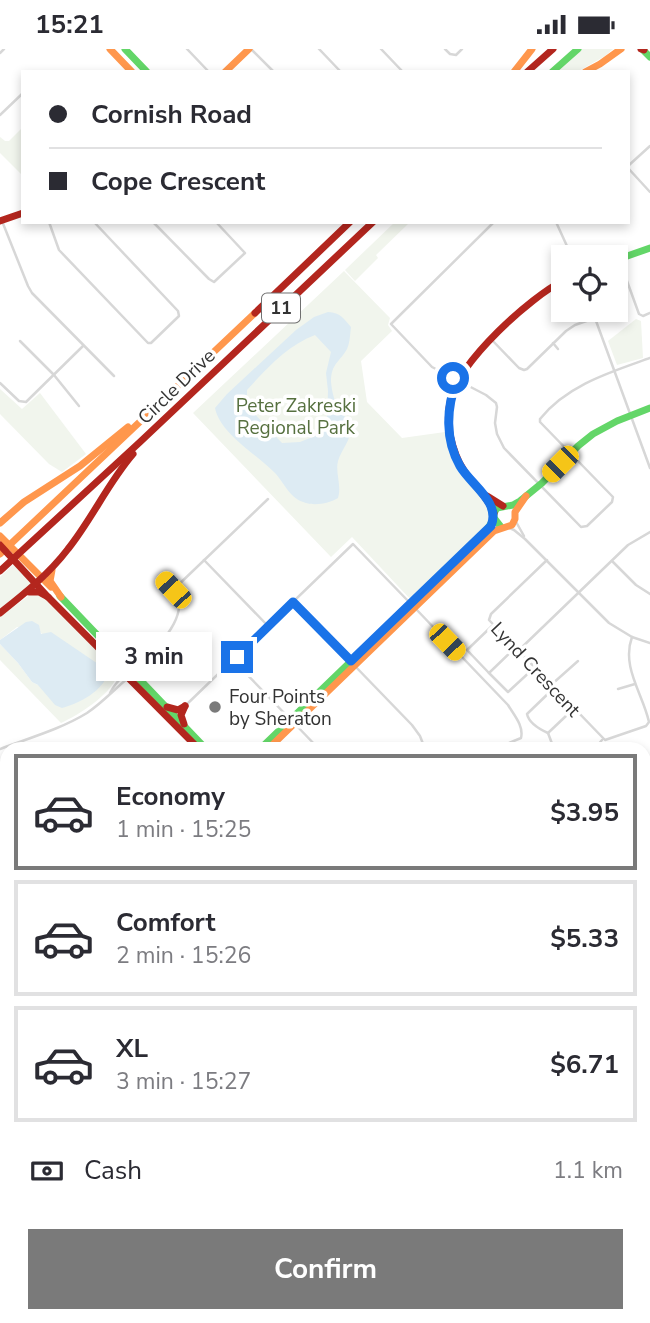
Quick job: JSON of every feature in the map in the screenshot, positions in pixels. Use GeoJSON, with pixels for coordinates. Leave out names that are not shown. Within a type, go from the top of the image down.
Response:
{"type":"FeatureCollection","features":[{"type":"Feature","properties":{"kind":"main road"},"geometry":{"type":"LineString","coordinates":[[125,49],[145,70]]}},
{"type":"Feature","properties":{"kind":"main road"},"geometry":{"type":"LineString","coordinates":[[227,70],[250,49]]}},
{"type":"Feature","properties":{"kind":"main road"},"geometry":{"type":"LineString","coordinates":[[516,70],[532,49]]}},
{"type":"Feature","properties":{"kind":"main road"},"geometry":{"type":"LineString","coordinates":[[529,70],[553,49]]}},
{"type":"Feature","properties":{"kind":"main road"},"geometry":{"type":"LineString","coordinates":[[554,70],[578,49]]}},
{"type":"Feature","properties":{"kind":"main road"},"geometry":{"type":"LineString","coordinates":[[588,70],[620,49]]}},
{"type":"Feature","properties":{"kind":"main road"},"geometry":{"type":"LineString","coordinates":[[642,49],[650,57]]}},
{"type":"Feature","properties":{"kind":"main road"},"geometry":{"type":"LineString","coordinates":[[115,51],[130,70]]}},
{"type":"Feature","properties":{"kind":"main road"},"geometry":{"type":"LineString","coordinates":[[1,221],[21,214]]}},
{"type":"Feature","properties":{"kind":"main road","name":"Circle Drive"},"geometry":{"type":"LineString","coordinates":[[0,554],[348,224]]}},
{"type":"Feature","properties":{"kind":"main road","name":"Circle Drive"},"geometry":{"type":"LineString","coordinates":[[0,571],[371,224]]}},
{"type":"Feature","properties":{"kind":"main road"},"geometry":{"type":"LineString","coordinates":[[628,256],[650,248]]}},
{"type":"Feature","properties":{"kind":"main road"},"geometry":{"type":"LineString","coordinates":[[505,527],[497,525],[491,505],[460,465],[450,439],[451,395],[468,363],[531,300],[551,286]]}},
{"type":"Feature","properties":{"kind":"main road"},"geometry":{"type":"LineString","coordinates":[[0,613],[28,592],[54,566],[75,541],[109,484],[124,465],[189,395]]}},
{"type":"Feature","properties":{"kind":"main road"},"geometry":{"type":"LineString","coordinates":[[413,606],[486,531],[498,508],[516,504],[597,431],[650,408]]}},
{"type":"Feature","properties":{"kind":"main road"},"geometry":{"type":"LineString","coordinates":[[0,520],[79,466],[146,415]]}},
{"type":"Feature","properties":{"kind":"main road"},"geometry":{"type":"LineString","coordinates":[[483,494],[505,506],[515,516]]}},
{"type":"Feature","properties":{"kind":"main road"},"geometry":{"type":"LineString","coordinates":[[268,742],[494,531],[512,525],[526,496]]}},
{"type":"Feature","properties":{"kind":"main road"},"geometry":{"type":"LineString","coordinates":[[1,540],[40,581],[61,597]]}},
{"type":"Feature","properties":{"kind":"main road"},"geometry":{"type":"LineString","coordinates":[[54,566],[50,581],[61,597],[193,742]]}},
{"type":"Feature","properties":{"kind":"main road"},"geometry":{"type":"LineString","coordinates":[[40,581],[48,597]]}},
{"type":"Feature","properties":{"kind":"main road"},"geometry":{"type":"LineString","coordinates":[[28,592],[39,592],[48,597],[199,742]]}},
{"type":"Feature","properties":{"kind":"main road"},"geometry":{"type":"LineString","coordinates":[[115,655],[132,661],[155,650]]}},
{"type":"Feature","properties":{"kind":"main road"},"geometry":{"type":"LineString","coordinates":[[164,706],[175,710],[186,706]]}},
{"type":"Feature","properties":{"kind":"main road"},"geometry":{"type":"LineString","coordinates":[[186,706],[181,719],[186,728]]}},
{"type":"Feature","properties":{"kind":"main road"},"geometry":{"type":"LineString","coordinates":[[274,742],[292,722]]}},
{"type":"Feature","properties":{"kind":"street"},"geometry":{"type":"LineString","coordinates":[[0,53],[4,49]]}},
{"type":"Feature","properties":{"kind":"street"},"geometry":{"type":"LineString","coordinates":[[187,49],[207,70]]}},
{"type":"Feature","properties":{"kind":"street"},"geometry":{"type":"LineString","coordinates":[[250,49],[272,70]]}},
{"type":"Feature","properties":{"kind":"street"},"geometry":{"type":"LineString","coordinates":[[319,49],[339,70]]}},
{"type":"Feature","properties":{"kind":"street"},"geometry":{"type":"LineString","coordinates":[[381,49],[401,70]]}},
{"type":"Feature","properties":{"kind":"street"},"geometry":{"type":"LineString","coordinates":[[445,49],[456,55],[462,49]]}},
{"type":"Feature","properties":{"kind":"street"},"geometry":{"type":"LineString","coordinates":[[0,115],[21,95]]}},
{"type":"Feature","properties":{"kind":"street"},"geometry":{"type":"LineString","coordinates":[[630,165],[650,146]]}},
{"type":"Feature","properties":{"kind":"street"},"geometry":{"type":"LineString","coordinates":[[630,169],[650,191]]}},
{"type":"Feature","properties":{"kind":"street"},"geometry":{"type":"LineString","coordinates":[[1,221],[32,293],[114,376]]}},
{"type":"Feature","properties":{"kind":"street"},"geometry":{"type":"LineString","coordinates":[[50,224],[59,250],[144,340],[151,343],[179,316],[178,311],[96,224]]}},
{"type":"Feature","properties":{"kind":"street"},"geometry":{"type":"LineString","coordinates":[[155,224],[214,282],[244,253],[218,224]]}},
{"type":"Feature","properties":{"kind":"street"},"geometry":{"type":"LineString","coordinates":[[492,224],[391,322],[392,326],[432,367],[496,403],[495,423],[502,444],[583,528],[612,502],[613,497],[540,419],[554,404],[577,388],[650,358]]}},
{"type":"Feature","properties":{"kind":"street"},"geometry":{"type":"LineString","coordinates":[[557,224],[567,245]]}},
{"type":"Feature","properties":{"kind":"street"},"geometry":{"type":"LineString","coordinates":[[628,286],[639,314],[643,316],[650,313]]}},
{"type":"Feature","properties":{"kind":"street"},"geometry":{"type":"LineString","coordinates":[[491,339],[524,370],[575,325],[584,322]]}},
{"type":"Feature","properties":{"kind":"street"},"geometry":{"type":"LineString","coordinates":[[597,322],[649,465],[642,465]]}},
{"type":"Feature","properties":{"kind":"street"},"geometry":{"type":"LineString","coordinates":[[20,341],[54,375],[79,406]]}},
{"type":"Feature","properties":{"kind":"street"},"geometry":{"type":"LineString","coordinates":[[553,343],[558,349]]}},
{"type":"Feature","properties":{"kind":"street"},"geometry":{"type":"LineString","coordinates":[[0,383],[19,401],[26,402],[84,345]]}},
{"type":"Feature","properties":{"kind":"street"},"geometry":{"type":"LineString","coordinates":[[173,590],[268,499]]}},
{"type":"Feature","properties":{"kind":"street"},"geometry":{"type":"LineString","coordinates":[[515,516],[526,539]]}},
{"type":"Feature","properties":{"kind":"street"},"geometry":{"type":"LineString","coordinates":[[505,527],[526,539],[609,623],[632,637],[650,643]]}},
{"type":"Feature","properties":{"kind":"street"},"geometry":{"type":"LineString","coordinates":[[518,651],[628,545],[650,532]]}},
{"type":"Feature","properties":{"kind":"street"},"geometry":{"type":"LineString","coordinates":[[186,706],[353,544],[508,705],[521,728],[521,738],[511,742]]}},
{"type":"Feature","properties":{"kind":"street"},"geometry":{"type":"LineString","coordinates":[[204,560],[268,626]]}},
{"type":"Feature","properties":{"kind":"street","name":"Lynd Crescent"},"geometry":{"type":"LineString","coordinates":[[547,560],[489,615],[488,619],[603,739]]}},
{"type":"Feature","properties":{"kind":"street"},"geometry":{"type":"LineString","coordinates":[[612,561],[636,585],[650,594]]}},
{"type":"Feature","properties":{"kind":"street"},"geometry":{"type":"LineString","coordinates":[[18,742],[75,720],[91,710],[112,688],[145,663],[167,635],[179,608],[173,590],[160,576]]}},
{"type":"Feature","properties":{"kind":"street"},"geometry":{"type":"LineString","coordinates":[[293,602],[412,725],[422,742]]}},
{"type":"Feature","properties":{"kind":"street"},"geometry":{"type":"LineString","coordinates":[[493,625],[467,649],[489,673],[508,692],[534,668]]}},
{"type":"Feature","properties":{"kind":"street"},"geometry":{"type":"LineString","coordinates":[[600,742],[648,724],[649,719],[628,658],[632,637]]}},
{"type":"Feature","properties":{"kind":"street"},"geometry":{"type":"LineString","coordinates":[[489,673],[514,648]]}},
{"type":"Feature","properties":{"kind":"street"},"geometry":{"type":"LineString","coordinates":[[233,660],[312,742]]}},
{"type":"Feature","properties":{"kind":"street"},"geometry":{"type":"LineString","coordinates":[[551,742],[548,733],[535,725],[527,713],[578,661]]}},
{"type":"Feature","properties":{"kind":"street"},"geometry":{"type":"LineString","coordinates":[[618,689],[635,684]]}},
{"type":"Feature","properties":{"kind":"street"},"geometry":{"type":"LineString","coordinates":[[548,733],[572,708]]}},
{"type":"Feature","properties":{"kind":"green space"},"geometry":{"type":"Polygon","coordinates":[[[582,49],[613,49],[580,70],[558,70],[582,49]]]}},
{"type":"Feature","properties":{"kind":"green space"},"geometry":{"type":"Polygon","coordinates":[[[21,129],[21,174],[0,153],[0,137],[9,141],[21,129]]]}},
{"type":"Feature","properties":{"kind":"green space"},"geometry":{"type":"Polygon","coordinates":[[[393,224],[408,224],[376,255],[378,258],[355,281],[345,270],[393,224]]]}},
{"type":"Feature","properties":{"kind":"green space","name":"Peter Zakreski Regional Park"},"geometry":{"type":"Polygon","coordinates":[[[344,271],[390,318],[388,325],[392,331],[361,361],[367,402],[402,438],[445,432],[456,465],[491,510],[491,521],[486,530],[411,600],[352,537],[331,557],[193,413],[344,271]]]}},
{"type":"Feature","properties":{"kind":"green space"},"geometry":{"type":"Polygon","coordinates":[[[636,319],[641,321],[643,358],[617,365],[608,341],[636,319]]]}},
{"type":"Feature","properties":{"kind":"green space"},"geometry":{"type":"Polygon","coordinates":[[[0,389],[22,409],[40,393],[86,454],[62,472],[49,464],[0,414],[0,389]]]}},
{"type":"Feature","properties":{"kind":"green space"},"geometry":{"type":"Polygon","coordinates":[[[14,564],[32,584],[0,609],[0,577],[14,564]]]}},
{"type":"Feature","properties":{"kind":"green space"},"geometry":{"type":"Polygon","coordinates":[[[31,594],[43,596],[92,644],[117,674],[103,696],[61,723],[0,660],[0,644],[32,682],[38,685],[43,635],[39,631],[17,627],[0,640],[0,617],[31,594]]]}},
{"type":"Feature","properties":{"kind":"shaded area"},"geometry":{"type":"Polygon","coordinates":[[[328,312],[336,313],[351,327],[348,347],[334,367],[331,386],[335,402],[348,420],[351,431],[338,461],[338,498],[314,504],[300,501],[292,495],[275,473],[224,427],[215,408],[296,330],[314,317],[328,312]],[[315,335],[305,339],[278,358],[247,390],[247,401],[252,411],[282,443],[300,442],[320,434],[327,420],[326,373],[331,352],[315,335]]]}},
{"type":"Feature","properties":{"kind":"shaded area"},"geometry":{"type":"Polygon","coordinates":[[[32,621],[39,625],[41,634],[51,632],[104,668],[108,673],[96,691],[62,708],[55,705],[38,685],[32,682],[0,644],[0,640],[26,622],[32,621]]]}},
{"type":"Feature","properties":{"kind":"traffic: fast"},"geometry":{"type":"LineString","coordinates":[[125,49],[145,70]]}},
{"type":"Feature","properties":{"kind":"traffic: fast"},"geometry":{"type":"LineString","coordinates":[[554,70],[578,49]]}},
{"type":"Feature","properties":{"kind":"traffic: fast"},"geometry":{"type":"LineString","coordinates":[[643,50],[650,57]]}},
{"type":"Feature","properties":{"kind":"traffic: fast"},"geometry":{"type":"LineString","coordinates":[[628,256],[650,248]]}},
{"type":"Feature","properties":{"kind":"traffic: fast"},"geometry":{"type":"LineString","coordinates":[[501,527],[494,518],[497,508],[520,501],[593,434],[650,408]]}},
{"type":"Feature","properties":{"kind":"traffic: fast"},"geometry":{"type":"LineString","coordinates":[[267,742],[486,531],[494,519]]}},
{"type":"Feature","properties":{"kind":"traffic: fast"},"geometry":{"type":"LineString","coordinates":[[60,596],[199,742]]}},
{"type":"Feature","properties":{"kind":"traffic: slow"},"geometry":{"type":"LineString","coordinates":[[110,49],[130,70]]}},
{"type":"Feature","properties":{"kind":"traffic: slow"},"geometry":{"type":"LineString","coordinates":[[227,70],[249,49]]}},
{"type":"Feature","properties":{"kind":"traffic: slow"},"geometry":{"type":"LineString","coordinates":[[516,70],[532,49]]}},
{"type":"Feature","properties":{"kind":"traffic: slow"},"geometry":{"type":"LineString","coordinates":[[589,70],[621,49]]}},
{"type":"Feature","properties":{"kind":"traffic: slow"},"geometry":{"type":"LineString","coordinates":[[0,554],[255,313]]}},
{"type":"Feature","properties":{"kind":"traffic: slow"},"geometry":{"type":"LineString","coordinates":[[0,523],[24,502],[80,466],[128,427]]}},
{"type":"Feature","properties":{"kind":"traffic: slow"},"geometry":{"type":"LineString","coordinates":[[275,742],[494,531],[512,525],[515,512],[526,496]]}},
{"type":"Feature","properties":{"kind":"traffic: slow"},"geometry":{"type":"LineString","coordinates":[[0,536],[51,587]]}},
{"type":"Feature","properties":{"kind":"traffic: slow"},"geometry":{"type":"LineString","coordinates":[[52,570],[50,581],[61,597]]}},
{"type":"Feature","properties":{"kind":"traffic: slow"},"geometry":{"type":"LineString","coordinates":[[118,656],[137,658],[155,650]]}},
{"type":"Feature","properties":{"kind":"traffic: jam"},"geometry":{"type":"LineString","coordinates":[[529,70],[553,49]]}},
{"type":"Feature","properties":{"kind":"traffic: jam"},"geometry":{"type":"LineString","coordinates":[[0,221],[21,214]]}},
{"type":"Feature","properties":{"kind":"traffic: jam"},"geometry":{"type":"LineString","coordinates":[[255,313],[348,224]]}},
{"type":"Feature","properties":{"kind":"traffic: jam"},"geometry":{"type":"LineString","coordinates":[[0,571],[371,224]]}},
{"type":"Feature","properties":{"kind":"traffic: jam"},"geometry":{"type":"LineString","coordinates":[[494,513],[456,455],[449,426],[451,398],[468,366],[498,331],[551,288]]}},
{"type":"Feature","properties":{"kind":"traffic: jam"},"geometry":{"type":"LineString","coordinates":[[0,613],[61,558],[133,454]]}},
{"type":"Feature","properties":{"kind":"traffic: jam"},"geometry":{"type":"LineString","coordinates":[[487,496],[503,506]]}},
{"type":"Feature","properties":{"kind":"traffic: jam"},"geometry":{"type":"LineString","coordinates":[[0,545],[192,742]]}},
{"type":"Feature","properties":{"kind":"traffic: jam"},"geometry":{"type":"LineString","coordinates":[[29,592],[39,592],[48,597]]}},
{"type":"Feature","properties":{"kind":"traffic: jam"},"geometry":{"type":"LineString","coordinates":[[167,707],[178,710],[185,706]]}},
{"type":"Feature","properties":{"kind":"traffic: jam"},"geometry":{"type":"LineString","coordinates":[[184,724],[181,715],[185,706]]}},
{"type":"Feature","properties":{"kind":"place","name":"Four Points by Sheraton"},"geometry":{"type":"Point","coordinates":[215,707]}},
{"type":"Feature","properties":{"kind":"route"},"geometry":{"type":"LineString","coordinates":[[237,657],[293,602],[351,661],[491,526],[494,513],[491,505],[465,474],[452,445],[449,412],[451,395],[457,380],[453,378]]}}]}
